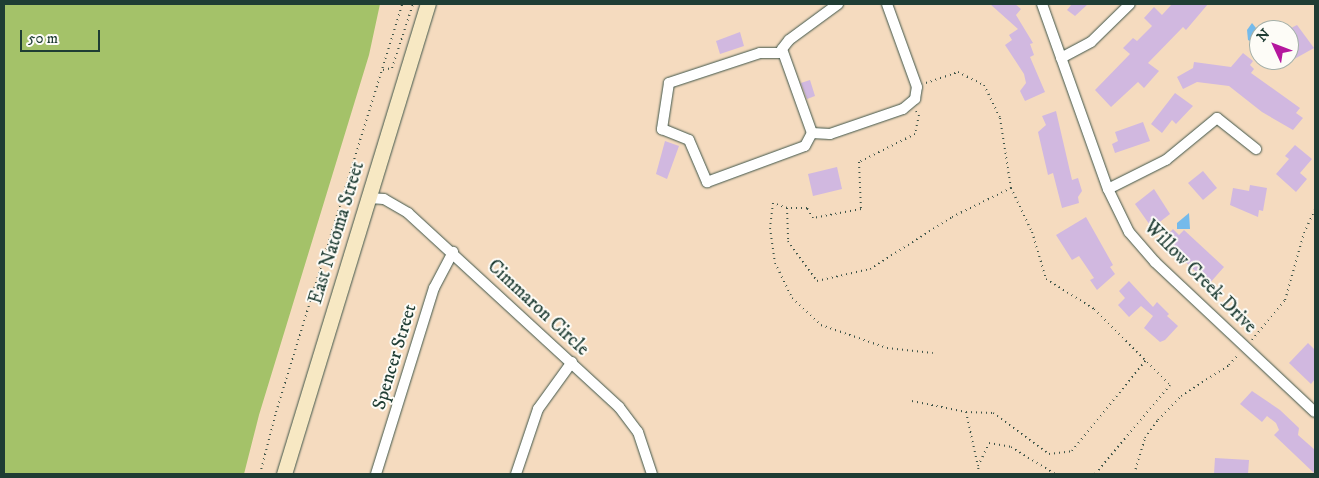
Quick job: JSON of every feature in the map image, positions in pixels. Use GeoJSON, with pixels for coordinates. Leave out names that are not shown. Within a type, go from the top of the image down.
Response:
{"type":"FeatureCollection","features":[{"type":"Feature","properties":{"kind":"main road","name":"East Natoma Street"},"geometry":{"type":"LineString","coordinates":[[284,474],[428,4]]}},
{"type":"Feature","properties":{"kind":"street"},"geometry":{"type":"LineString","coordinates":[[782,52],[789,40],[838,4]]}},
{"type":"Feature","properties":{"kind":"street"},"geometry":{"type":"LineString","coordinates":[[812,133],[830,134],[910,105],[915,99],[917,86],[887,4]]}},
{"type":"Feature","properties":{"kind":"street","name":"Willow Creek Drive"},"geometry":{"type":"LineString","coordinates":[[1042,4],[1108,189],[1129,232],[1141,247],[1315,412]]}},
{"type":"Feature","properties":{"kind":"street"},"geometry":{"type":"LineString","coordinates":[[1061,58],[1092,42],[1130,4]]}},
{"type":"Feature","properties":{"kind":"street"},"geometry":{"type":"LineString","coordinates":[[782,52],[760,52],[669,83],[662,129],[690,140],[707,182],[798,152],[812,133]]}},
{"type":"Feature","properties":{"kind":"street"},"geometry":{"type":"LineString","coordinates":[[782,52],[812,133]]}},
{"type":"Feature","properties":{"kind":"street"},"geometry":{"type":"LineString","coordinates":[[1108,189],[1166,160],[1217,118],[1256,149]]}},
{"type":"Feature","properties":{"kind":"street","name":"Cimmaron Circle"},"geometry":{"type":"LineString","coordinates":[[369,198],[384,199],[397,206],[453,252],[572,362],[632,421],[652,474]]}},
{"type":"Feature","properties":{"kind":"street","name":"Spencer Street"},"geometry":{"type":"LineString","coordinates":[[376,474],[434,288],[453,252]]}},
{"type":"Feature","properties":{"kind":"street"},"geometry":{"type":"LineString","coordinates":[[516,474],[538,409],[572,362]]}},
{"type":"Feature","properties":{"kind":"path"},"geometry":{"type":"LineString","coordinates":[[260,474],[276,412],[402,4]]}},
{"type":"Feature","properties":{"kind":"path"},"geometry":{"type":"LineString","coordinates":[[383,70],[392,68],[413,4]]}},
{"type":"Feature","properties":{"kind":"path"},"geometry":{"type":"LineString","coordinates":[[917,86],[958,72],[984,86],[1000,118],[1011,188],[1032,232],[1046,279],[1094,308],[1170,385],[1096,474],[1083,474]]}},
{"type":"Feature","properties":{"kind":"path"},"geometry":{"type":"LineString","coordinates":[[910,105],[919,114],[915,134],[859,162],[861,209],[813,218],[807,208],[787,208],[772,203],[770,228],[775,263],[792,298],[821,325],[887,348],[933,353]]}},
{"type":"Feature","properties":{"kind":"path"},"geometry":{"type":"LineString","coordinates":[[787,208],[788,241],[817,281],[870,269],[952,217],[1011,188]]}},
{"type":"Feature","properties":{"kind":"path"},"geometry":{"type":"LineString","coordinates":[[1252,339],[1285,300],[1304,233],[1315,209]]}},
{"type":"Feature","properties":{"kind":"path"},"geometry":{"type":"LineString","coordinates":[[1134,474],[1145,438],[1158,420],[1181,396],[1229,365],[1237,356]]}},
{"type":"Feature","properties":{"kind":"path"},"geometry":{"type":"LineString","coordinates":[[912,401],[966,412],[993,413],[1049,454],[1072,451],[1146,360]]}},
{"type":"Feature","properties":{"kind":"path"},"geometry":{"type":"LineString","coordinates":[[966,412],[979,474]]}},
{"type":"Feature","properties":{"kind":"path"},"geometry":{"type":"LineString","coordinates":[[978,466],[989,443],[1011,448],[1055,474]]}},
{"type":"Feature","properties":{"kind":"green space"},"geometry":{"type":"Polygon","coordinates":[[[4,4],[380,4],[369,55],[259,415],[244,474],[4,474],[4,4]]]}},
{"type":"Feature","properties":{"kind":"water"},"geometry":{"type":"Polygon","coordinates":[[[1249,27],[1249,41],[1248,40],[1247,30],[1249,27]]]}},
{"type":"Feature","properties":{"kind":"water"},"geometry":{"type":"Polygon","coordinates":[[[1189,213],[1190,229],[1177,229],[1177,223],[1189,213]]]}},
{"type":"Feature","properties":{"kind":"building"},"geometry":{"type":"Polygon","coordinates":[[[990,4],[1015,4],[1021,9],[1016,15],[1033,43],[1030,44],[1034,55],[1030,57],[1045,92],[1025,101],[1020,91],[1026,83],[1024,74],[1005,45],[1012,40],[1009,35],[1018,29],[990,4]]]}},
{"type":"Feature","properties":{"kind":"building"},"geometry":{"type":"Polygon","coordinates":[[[1072,4],[1088,4],[1075,16],[1067,10],[1072,4]]]}},
{"type":"Feature","properties":{"kind":"building"},"geometry":{"type":"Polygon","coordinates":[[[1172,4],[1208,4],[1186,30],[1183,27],[1148,63],[1159,71],[1144,88],[1138,82],[1111,107],[1095,90],[1130,54],[1123,48],[1133,38],[1137,41],[1152,26],[1144,18],[1154,7],[1162,15],[1172,4]]]}},
{"type":"Feature","properties":{"kind":"building"},"geometry":{"type":"Polygon","coordinates":[[[1299,28],[1314,48],[1299,56],[1299,28]]]}},
{"type":"Feature","properties":{"kind":"building"},"geometry":{"type":"Polygon","coordinates":[[[740,32],[744,46],[720,54],[716,41],[740,32]]]}},
{"type":"Feature","properties":{"kind":"building"},"geometry":{"type":"Polygon","coordinates":[[[1243,53],[1249,58],[1249,70],[1253,70],[1251,73],[1300,108],[1296,113],[1303,118],[1293,130],[1262,112],[1229,86],[1197,82],[1183,89],[1177,77],[1193,68],[1194,62],[1231,67],[1243,53]]]}},
{"type":"Feature","properties":{"kind":"building"},"geometry":{"type":"Polygon","coordinates":[[[810,80],[815,96],[807,99],[801,83],[810,80]]]}},
{"type":"Feature","properties":{"kind":"building"},"geometry":{"type":"Polygon","coordinates":[[[1175,93],[1193,106],[1176,124],[1172,120],[1162,133],[1151,124],[1175,93]]]}},
{"type":"Feature","properties":{"kind":"building"},"geometry":{"type":"Polygon","coordinates":[[[1056,111],[1072,180],[1078,178],[1082,191],[1078,197],[1079,203],[1062,208],[1053,173],[1048,175],[1038,132],[1046,125],[1042,116],[1056,111]]]}},
{"type":"Feature","properties":{"kind":"building"},"geometry":{"type":"Polygon","coordinates":[[[1143,122],[1150,141],[1115,153],[1112,144],[1118,141],[1115,132],[1143,122]]]}},
{"type":"Feature","properties":{"kind":"building"},"geometry":{"type":"Polygon","coordinates":[[[665,141],[679,146],[667,179],[656,174],[665,141]]]}},
{"type":"Feature","properties":{"kind":"building"},"geometry":{"type":"Polygon","coordinates":[[[1295,145],[1312,159],[1300,173],[1307,179],[1296,192],[1276,174],[1289,159],[1285,156],[1295,145]]]}},
{"type":"Feature","properties":{"kind":"building"},"geometry":{"type":"Polygon","coordinates":[[[837,167],[842,189],[813,196],[808,174],[837,167]]]}},
{"type":"Feature","properties":{"kind":"building"},"geometry":{"type":"Polygon","coordinates":[[[1203,171],[1217,188],[1203,200],[1188,183],[1203,171]]]}},
{"type":"Feature","properties":{"kind":"building"},"geometry":{"type":"Polygon","coordinates":[[[1250,185],[1267,188],[1263,211],[1259,210],[1258,217],[1230,205],[1233,188],[1249,191],[1250,185]]]}},
{"type":"Feature","properties":{"kind":"building"},"geometry":{"type":"Polygon","coordinates":[[[1154,189],[1170,214],[1152,228],[1135,204],[1154,189]]]}},
{"type":"Feature","properties":{"kind":"building"},"geometry":{"type":"Polygon","coordinates":[[[1086,217],[1113,265],[1110,267],[1115,274],[1097,290],[1090,280],[1094,278],[1079,256],[1072,260],[1056,235],[1086,217]]]}},
{"type":"Feature","properties":{"kind":"building"},"geometry":{"type":"Polygon","coordinates":[[[1173,229],[1179,235],[1184,230],[1224,267],[1209,284],[1162,240],[1173,229]]]}},
{"type":"Feature","properties":{"kind":"building"},"geometry":{"type":"Polygon","coordinates":[[[1129,281],[1153,307],[1157,302],[1169,314],[1167,316],[1178,326],[1165,340],[1160,342],[1144,328],[1153,316],[1141,306],[1129,317],[1118,305],[1125,298],[1119,291],[1129,281]]]}},
{"type":"Feature","properties":{"kind":"building"},"geometry":{"type":"Polygon","coordinates":[[[1308,343],[1315,350],[1315,379],[1311,384],[1289,363],[1308,343]]]}},
{"type":"Feature","properties":{"kind":"building"},"geometry":{"type":"Polygon","coordinates":[[[1252,391],[1280,410],[1299,428],[1298,435],[1315,450],[1315,474],[1274,435],[1279,430],[1276,423],[1267,416],[1262,422],[1240,404],[1252,391]]]}},
{"type":"Feature","properties":{"kind":"building"},"geometry":{"type":"Polygon","coordinates":[[[1215,458],[1249,460],[1248,474],[1214,474],[1215,458]]]}}]}
